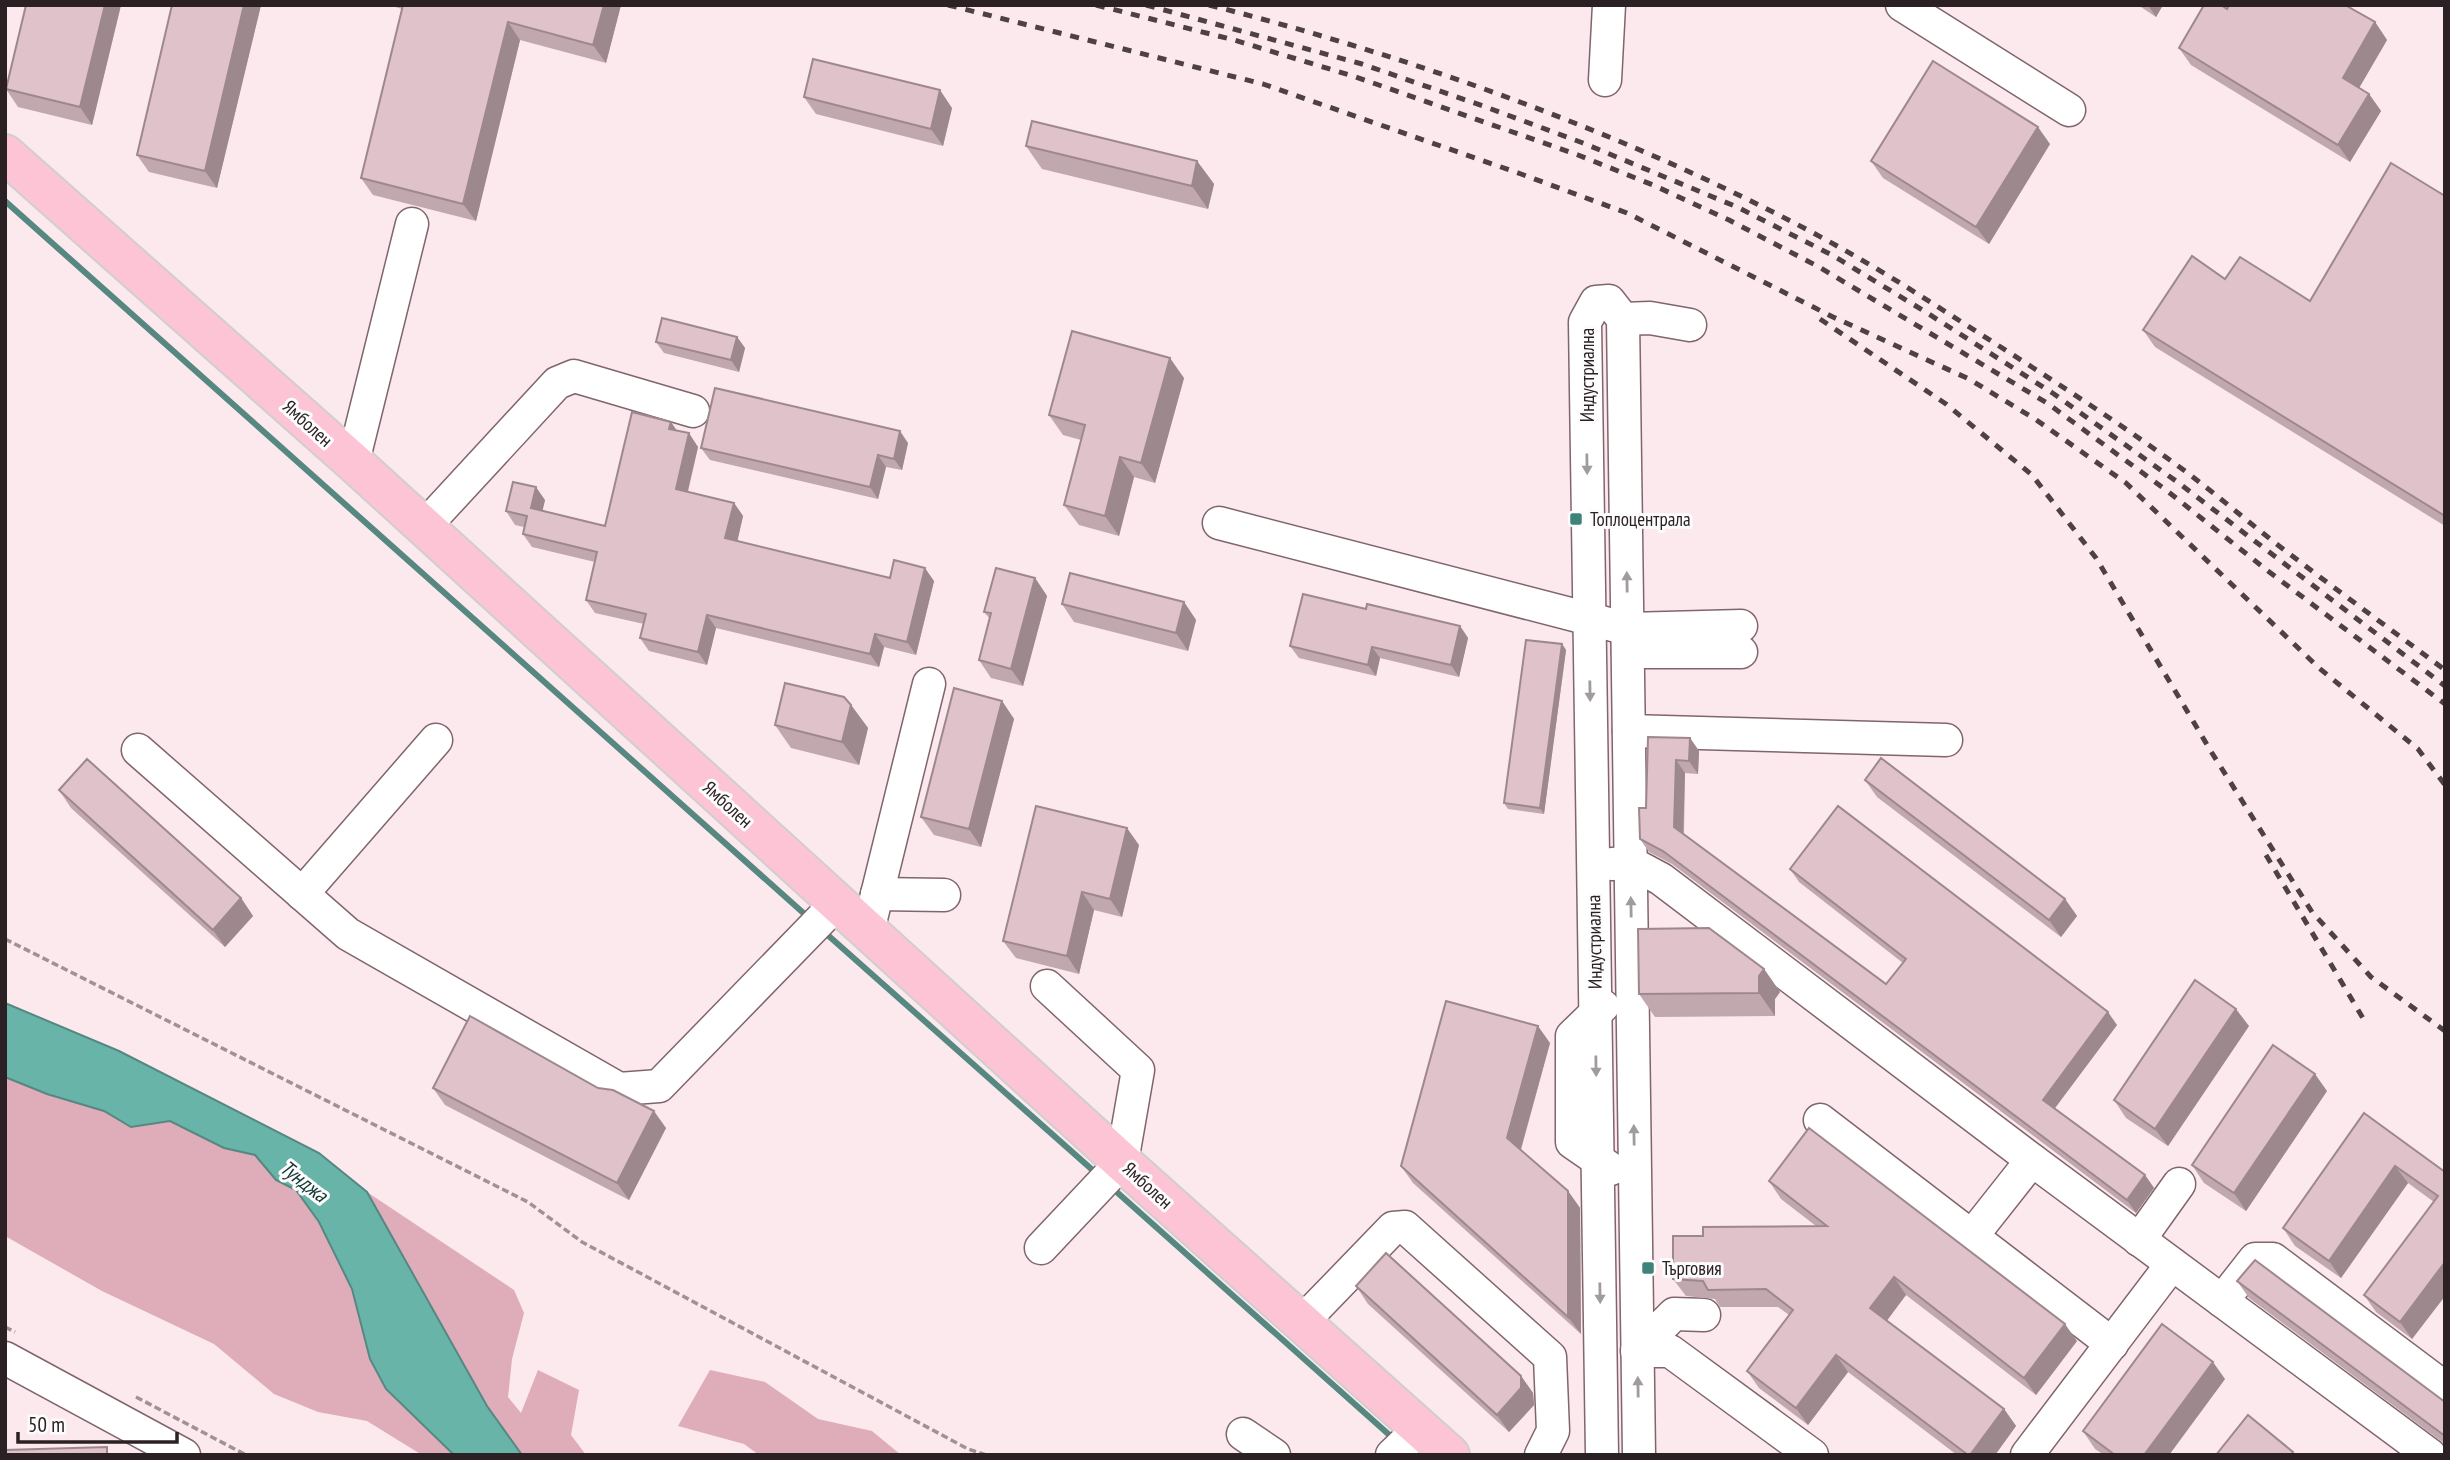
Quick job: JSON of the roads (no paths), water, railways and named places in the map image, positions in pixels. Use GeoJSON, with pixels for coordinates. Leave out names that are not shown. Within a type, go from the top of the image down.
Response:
{"type":"FeatureCollection","features":[{"type":"Feature","properties":{"kind":"main road","name":"Ямболен"},"geometry":{"type":"LineString","coordinates":[[5,154],[353,462],[1122,1161],[1450,1455]]}},
{"type":"Feature","properties":{"kind":"street"},"geometry":{"type":"LineString","coordinates":[[1605,80],[1609,5]]}},
{"type":"Feature","properties":{"kind":"street"},"geometry":{"type":"LineString","coordinates":[[1902,5],[2069,110]]}},
{"type":"Feature","properties":{"kind":"street"},"geometry":{"type":"LineString","coordinates":[[353,462],[412,224]]}},
{"type":"Feature","properties":{"kind":"street","name":"Индустриална"},"geometry":{"type":"LineString","coordinates":[[1602,1455],[1585,322],[1596,302],[1609,301],[1623,319],[1639,1455]]}},
{"type":"Feature","properties":{"kind":"street"},"geometry":{"type":"LineString","coordinates":[[1623,319],[1650,318],[1690,326]]}},
{"type":"Feature","properties":{"kind":"street"},"geometry":{"type":"LineString","coordinates":[[424,527],[557,383],[574,376],[693,411]]}},
{"type":"Feature","properties":{"kind":"street"},"geometry":{"type":"LineString","coordinates":[[1219,523],[1589,619],[1628,641],[1741,639]]}},
{"type":"Feature","properties":{"kind":"street"},"geometry":{"type":"LineString","coordinates":[[868,931],[929,684]]}},
{"type":"Feature","properties":{"kind":"street"},"geometry":{"type":"LineString","coordinates":[[1629,731],[1946,740]]}},
{"type":"Feature","properties":{"kind":"street"},"geometry":{"type":"LineString","coordinates":[[302,894],[436,740]]}},
{"type":"Feature","properties":{"kind":"street"},"geometry":{"type":"LineString","coordinates":[[138,750],[348,934],[619,1090],[659,1086],[837,903]]}},
{"type":"Feature","properties":{"kind":"street"},"geometry":{"type":"LineString","coordinates":[[1593,864],[1631,863],[1661,879],[2032,1160],[2430,1455]]}},
{"type":"Feature","properties":{"kind":"street"},"geometry":{"type":"LineString","coordinates":[[877,894],[944,895]]}},
{"type":"Feature","properties":{"kind":"street"},"geometry":{"type":"LineString","coordinates":[[1595,1013],[1632,978]]}},
{"type":"Feature","properties":{"kind":"street"},"geometry":{"type":"LineString","coordinates":[[1041,1248],[1122,1161],[1138,1070],[1047,986]]}},
{"type":"Feature","properties":{"kind":"street"},"geometry":{"type":"LineString","coordinates":[[1820,1120],[2112,1344]]}},
{"type":"Feature","properties":{"kind":"street"},"geometry":{"type":"LineString","coordinates":[[1598,1160],[1635,1185]]}},
{"type":"Feature","properties":{"kind":"street"},"geometry":{"type":"LineString","coordinates":[[1972,1236],[2032,1160]]}},
{"type":"Feature","properties":{"kind":"street"},"geometry":{"type":"LineString","coordinates":[[2139,1240],[2179,1184]]}},
{"type":"Feature","properties":{"kind":"street"},"geometry":{"type":"LineString","coordinates":[[1302,1322],[1393,1228],[1405,1227],[1550,1357],[1553,1431],[1541,1455]]}},
{"type":"Feature","properties":{"kind":"street"},"geometry":{"type":"LineString","coordinates":[[2222,1301],[2255,1259],[2273,1259],[2445,1388]]}},
{"type":"Feature","properties":{"kind":"street"},"geometry":{"type":"LineString","coordinates":[[2027,1455],[2172,1264]]}},
{"type":"Feature","properties":{"kind":"street"},"geometry":{"type":"LineString","coordinates":[[1637,1351],[1674,1314],[1704,1315]]}},
{"type":"Feature","properties":{"kind":"street"},"geometry":{"type":"LineString","coordinates":[[1637,1351],[1670,1351],[1812,1455]]}},
{"type":"Feature","properties":{"kind":"street"},"geometry":{"type":"LineString","coordinates":[[8,1363],[184,1455]]}},
{"type":"Feature","properties":{"kind":"street"},"geometry":{"type":"LineString","coordinates":[[1392,1455],[1420,1427]]}},
{"type":"Feature","properties":{"kind":"street"},"geometry":{"type":"LineString","coordinates":[[1243,1434],[1274,1455]]}},
{"type":"Feature","properties":{"kind":"water","name":"Тунджа"},"geometry":{"type":"Polygon","coordinates":[[[5,1003],[119,1051],[319,1153],[367,1192],[487,1406],[522,1455],[454,1455],[386,1389],[370,1359],[352,1289],[319,1222],[296,1190],[276,1180],[255,1155],[224,1148],[170,1121],[131,1127],[104,1111],[47,1094],[5,1077],[5,1003]]]}},
{"type":"Feature","properties":{"kind":"waterway"},"geometry":{"type":"LineString","coordinates":[[5,201],[809,918]]}},
{"type":"Feature","properties":{"kind":"waterway"},"geometry":{"type":"LineString","coordinates":[[822,930],[1097,1174]]}},
{"type":"Feature","properties":{"kind":"waterway"},"geometry":{"type":"LineString","coordinates":[[1110,1186],[1395,1440]]}},
{"type":"Feature","properties":{"kind":"railway"},"geometry":{"type":"LineString","coordinates":[[948,5],[1263,84],[1521,174],[1627,213],[1833,317],[1969,379],[2035,419],[2126,483],[2319,668],[2418,749],[2445,785]]}},
{"type":"Feature","properties":{"kind":"railway"},"geometry":{"type":"LineString","coordinates":[[1096,5],[1234,40],[1356,77],[1578,155],[1729,220],[1819,267],[2047,403],[2166,490],[2268,571],[2445,704]]}},
{"type":"Feature","properties":{"kind":"railway"},"geometry":{"type":"LineString","coordinates":[[1146,5],[1362,64],[1483,106],[1583,143],[1737,207],[1832,255],[2054,394],[2176,481],[2445,686]]}},
{"type":"Feature","properties":{"kind":"railway"},"geometry":{"type":"LineString","coordinates":[[1209,5],[1370,51],[1532,106],[1690,172],[1839,247],[1938,307],[2139,438],[2445,670]]}},
{"type":"Feature","properties":{"kind":"railway"},"geometry":{"type":"LineString","coordinates":[[1820,319],[1946,404],[2032,475],[2096,558],[2212,753],[2312,912],[2371,977],[2445,1031]]}},
{"type":"Feature","properties":{"kind":"railway"},"geometry":{"type":"LineString","coordinates":[[2266,855],[2367,1025]]}},
{"type":"Feature","properties":{"kind":"place","name":"Топлоцентрала"},"geometry":{"type":"Point","coordinates":[1576,519]}},
{"type":"Feature","properties":{"kind":"place","name":"Търговия"},"geometry":{"type":"Point","coordinates":[1648,1268]}}]}
